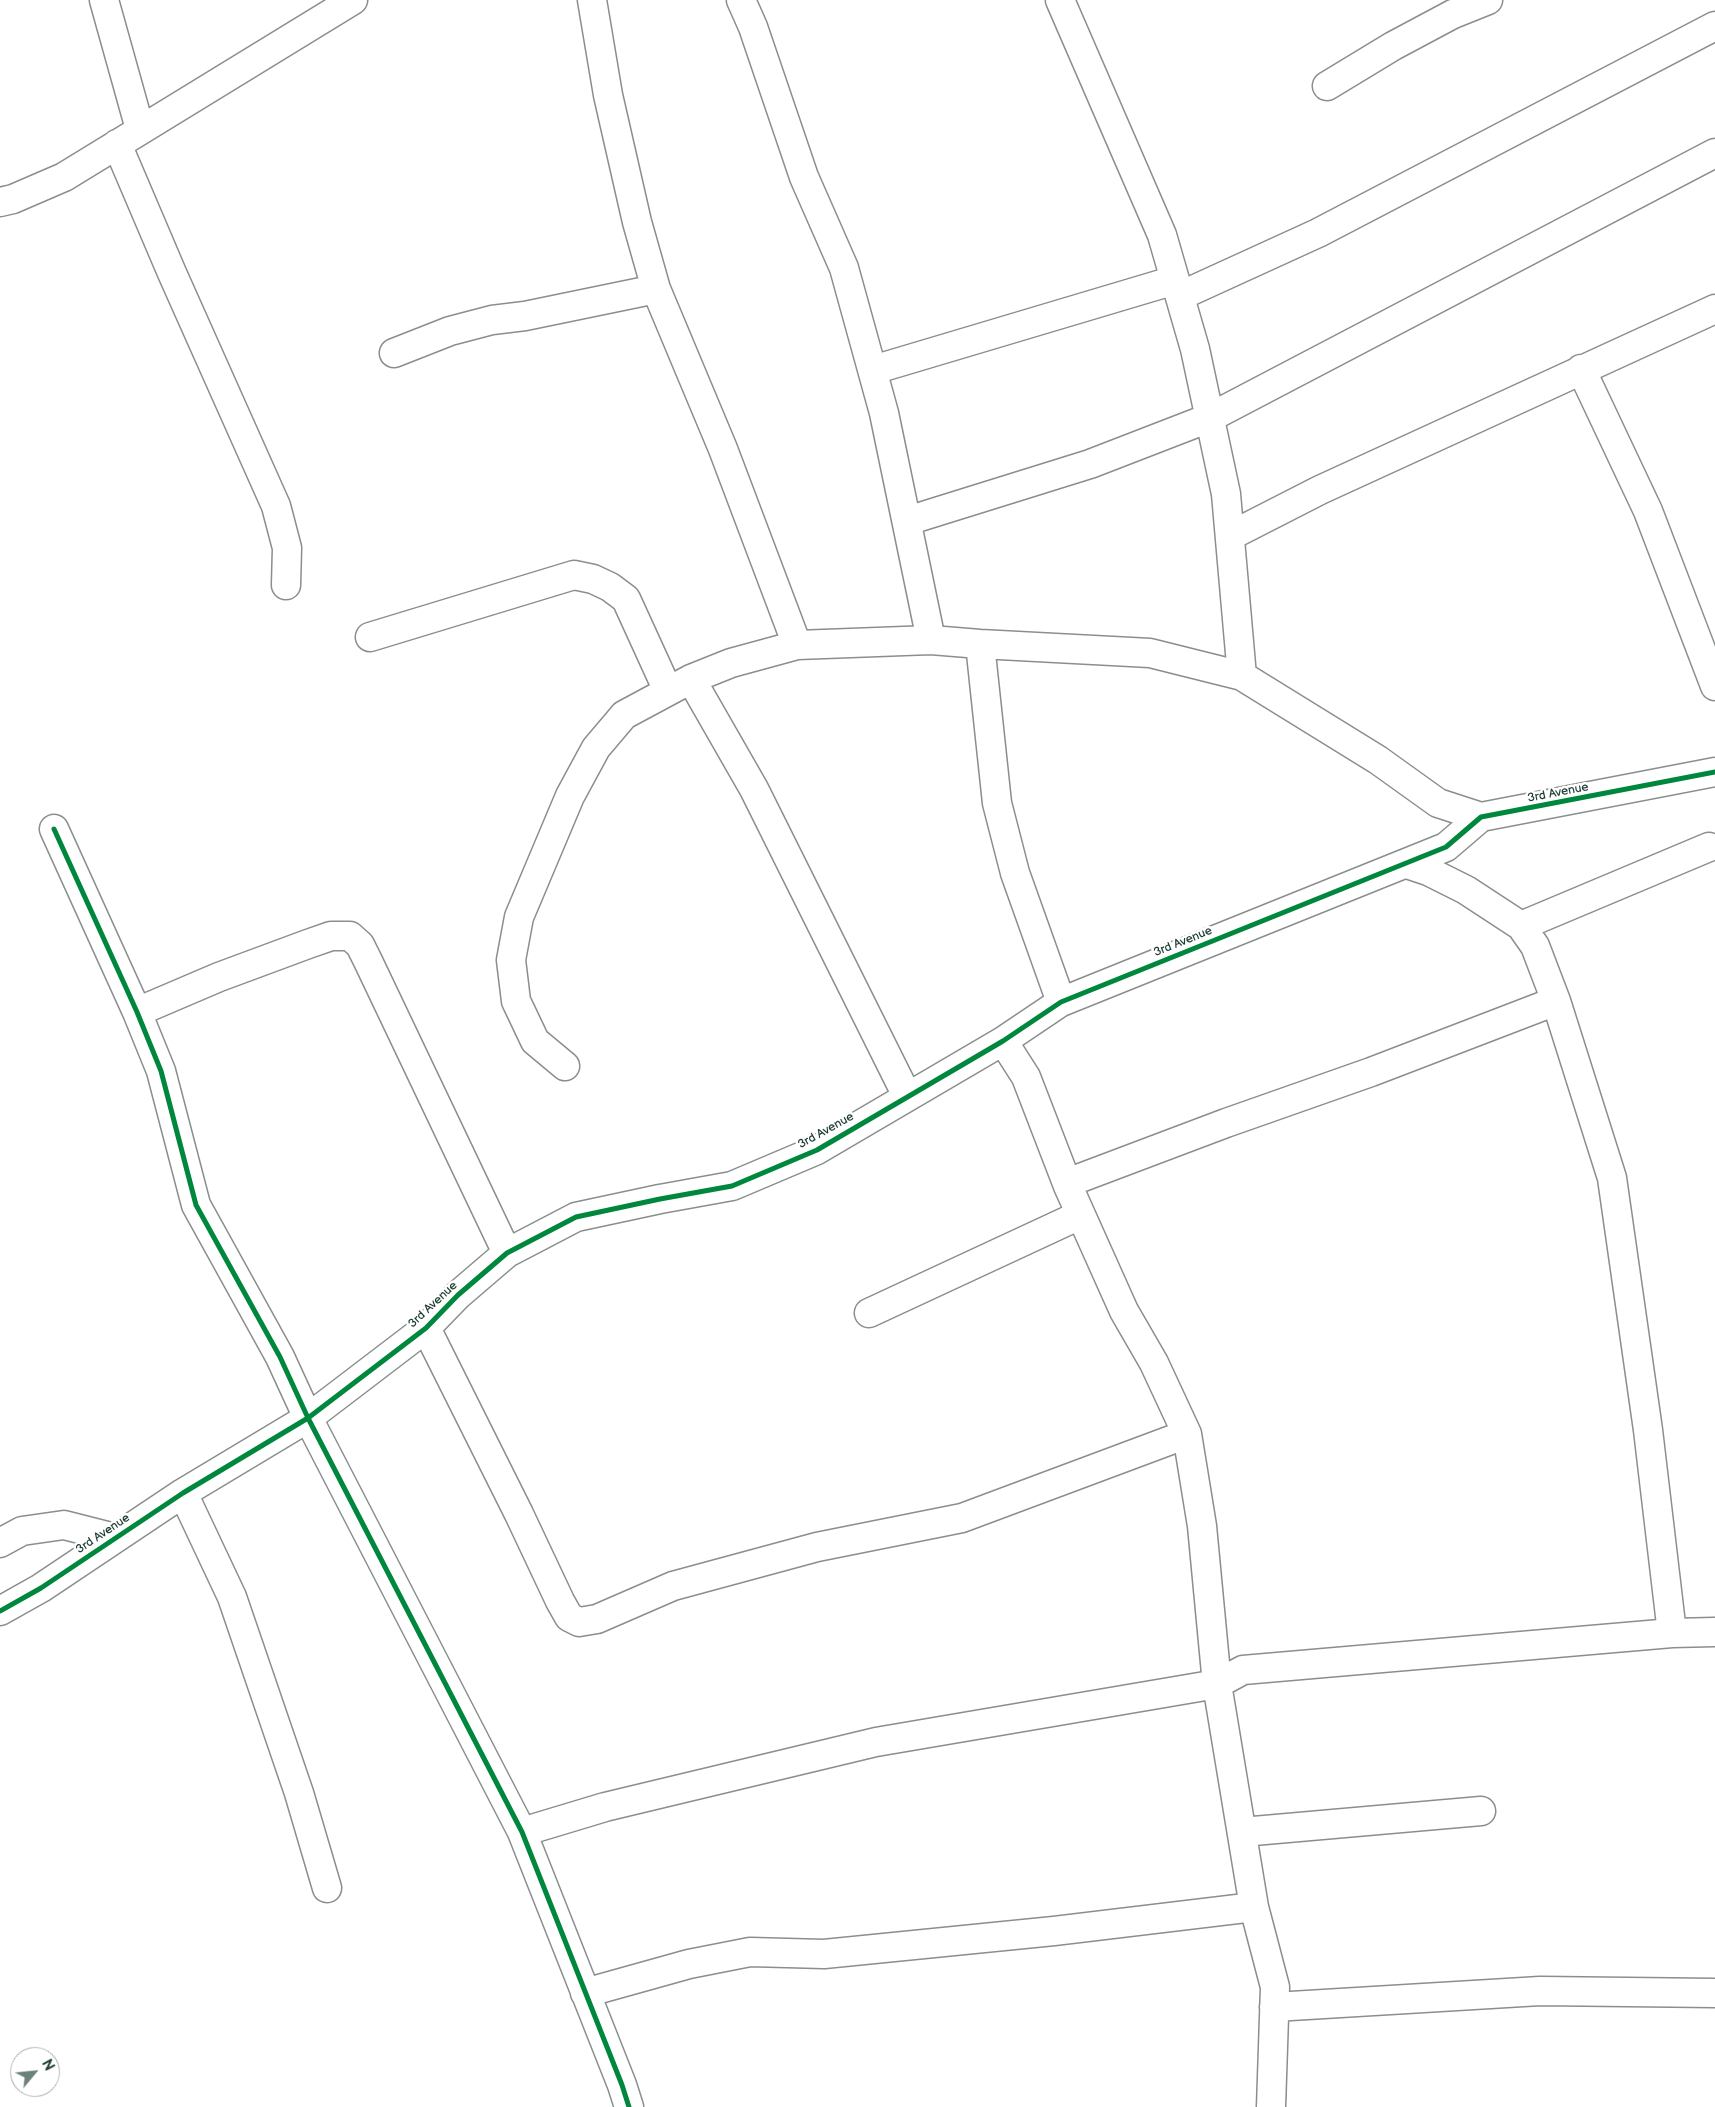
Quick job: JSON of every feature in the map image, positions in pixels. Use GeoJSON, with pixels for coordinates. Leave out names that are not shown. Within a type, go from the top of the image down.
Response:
{"type":"FeatureCollection","features":[{"type":"Feature","properties":{"kind":"street"},"geometry":{"type":"LineString","coordinates":[[104,0],[140,129]]}},
{"type":"Feature","properties":{"kind":"street"},"geometry":{"type":"LineString","coordinates":[[0,202],[12,199],[64,177],[353,0]]}},
{"type":"Feature","properties":{"kind":"street"},"geometry":{"type":"LineString","coordinates":[[592,0],[608,95],[637,222],[656,289],[723,449],[797,645]]}},
{"type":"Feature","properties":{"kind":"street"},"geometry":{"type":"LineString","coordinates":[[741,0],[804,177],[844,268],[884,413],[931,640]]}},
{"type":"Feature","properties":{"kind":"street"},"geometry":{"type":"LineString","coordinates":[[1060,0],[1162,235],[1195,349],[1226,494],[1242,676]]}},
{"type":"Feature","properties":{"kind":"street"},"geometry":{"type":"LineString","coordinates":[[1327,86],[1453,14],[1488,0]]}},
{"type":"Feature","properties":{"kind":"street"},"geometry":{"type":"LineString","coordinates":[[873,370],[1178,288],[1318,233],[1715,26]]}},
{"type":"Feature","properties":{"kind":"street"},"geometry":{"type":"LineString","coordinates":[[117,144],[172,273],[276,506],[287,548],[286,585]]}},
{"type":"Feature","properties":{"kind":"street"},"geometry":{"type":"LineString","coordinates":[[907,521],[1090,464],[1209,418],[1715,153]]}},
{"type":"Feature","properties":{"kind":"street"},"geometry":{"type":"LineString","coordinates":[[394,353],[450,331],[492,320],[525,316],[656,289]]}},
{"type":"Feature","properties":{"kind":"street"},"geometry":{"type":"LineString","coordinates":[[1230,536],[1320,490],[1715,309]]}},
{"type":"Feature","properties":{"kind":"street"},"geometry":{"type":"LineString","coordinates":[[1581,369],[1648,511],[1715,686]]}},
{"type":"Feature","properties":{"kind":"street"},"geometry":{"type":"LineString","coordinates":[[370,637],[574,575],[593,579],[610,587],[626,599],[680,685],[754,789],[907,1096]]}},
{"type":"Feature","properties":{"kind":"street"},"geometry":{"type":"LineString","coordinates":[[565,1066],[535,1041],[516,1001],[510,960],[520,916],[570,796],[596,748],[624,715],[680,685],[731,663],[797,645],[931,640],[1150,653],[1242,676],[1378,760],[1438,804],[1481,817]]}},
{"type":"Feature","properties":{"kind":"street"},"geometry":{"type":"LineString","coordinates":[[980,644],[997,803],[1015,873],[1061,1002]]}},
{"type":"Feature","properties":{"kind":"street","name":"3rd Avenue"},"geometry":{"type":"LineString","coordinates":[[0,1611],[41,1588],[183,1493],[308,1418],[426,1328],[458,1295],[507,1253],[576,1217],[732,1186],[817,1150],[1002,1041],[1061,1002],[1446,847],[1481,817],[1715,772]]}},
{"type":"Feature","properties":{"kind":"street"},"geometry":{"type":"LineString","coordinates":[[54,829],[137,1012],[161,1071],[196,1205],[280,1357],[308,1418],[522,1832],[628,2107]]}},
{"type":"Feature","properties":{"kind":"street"},"geometry":{"type":"LineString","coordinates":[[1521,926],[1710,847]]}},
{"type":"Feature","properties":{"kind":"street"},"geometry":{"type":"LineString","coordinates":[[1407,864],[1428,871],[1466,890],[1521,926],[1535,946],[1556,1001],[1612,1178],[1648,1430],[1672,1633]]}},
{"type":"Feature","properties":{"kind":"street"},"geometry":{"type":"LineString","coordinates":[[137,1012],[219,977],[316,941],[332,936],[350,936],[360,945],[368,961],[507,1253]]}},
{"type":"Feature","properties":{"kind":"street"},"geometry":{"type":"LineString","coordinates":[[1067,1183],[1226,1123],[1371,1072],[1556,1001]]}},
{"type":"Feature","properties":{"kind":"street"},"geometry":{"type":"LineString","coordinates":[[1002,1041],[1026,1078],[1067,1183],[1124,1312],[1154,1363],[1187,1434],[1202,1526],[1217,1684],[1254,1907],[1275,1987],[1271,2107]]}},
{"type":"Feature","properties":{"kind":"street"},"geometry":{"type":"LineString","coordinates":[[869,1313],[1080,1214]]}},
{"type":"Feature","properties":{"kind":"street"},"geometry":{"type":"LineString","coordinates":[[426,1328],[520,1514],[560,1601],[569,1617],[579,1622],[597,1619],[673,1586],[817,1547],[962,1518],[1187,1434]]}},
{"type":"Feature","properties":{"kind":"street"},"geometry":{"type":"LineString","coordinates":[[183,1493],[232,1597],[299,1793],[327,1888]]}},
{"type":"Feature","properties":{"kind":"street"},"geometry":{"type":"LineString","coordinates":[[0,1543],[22,1531],[64,1525],[115,1538]]}},
{"type":"Feature","properties":{"kind":"street"},"geometry":{"type":"LineString","coordinates":[[522,1832],[604,1807],[876,1742],[1217,1684],[1243,1670],[1672,1633],[1715,1632]]}},
{"type":"Feature","properties":{"kind":"street"},"geometry":{"type":"LineString","coordinates":[[1242,1832],[1481,1811]]}},
{"type":"Feature","properties":{"kind":"street"},"geometry":{"type":"LineString","coordinates":[[585,1993],[689,1964],[750,1952],[824,1954],[1054,1931],[1254,1907]]}},
{"type":"Feature","properties":{"kind":"street"},"geometry":{"type":"LineString","coordinates":[[1274,2007],[1540,1991],[1715,1993]]}},
{"type":"Feature","properties":{"kind":"cycle path"},"geometry":{"type":"LineString","coordinates":[[0,1611],[41,1588],[183,1493],[308,1418],[426,1328],[458,1295],[507,1253],[576,1217],[732,1186],[817,1150],[1003,1041],[1061,1002],[1446,847],[1481,817],[1715,772]]}},
{"type":"Feature","properties":{"kind":"cycle path"},"geometry":{"type":"LineString","coordinates":[[54,829],[137,1012],[161,1071],[196,1205],[280,1357],[308,1418],[522,1832],[629,2107]]}}]}
